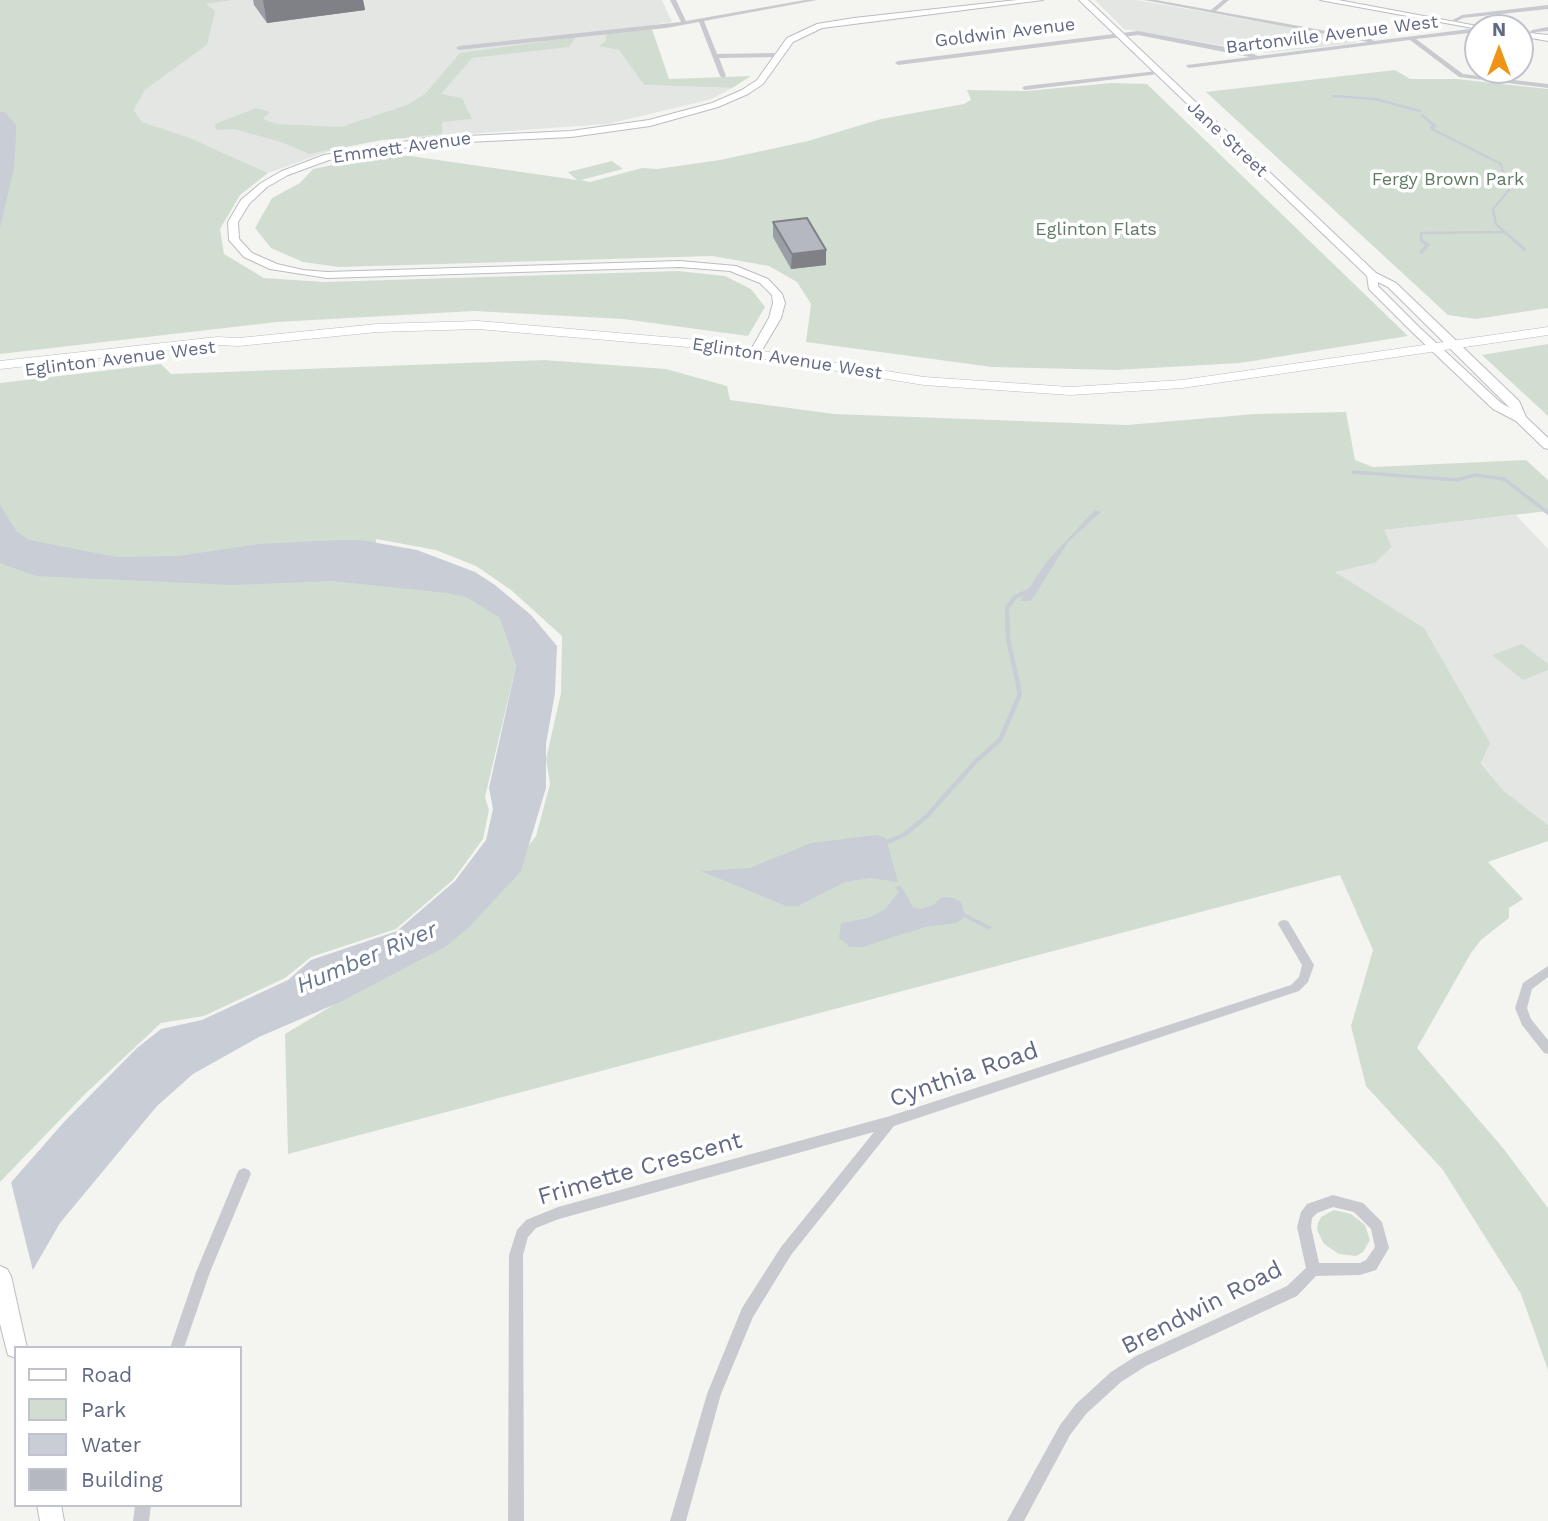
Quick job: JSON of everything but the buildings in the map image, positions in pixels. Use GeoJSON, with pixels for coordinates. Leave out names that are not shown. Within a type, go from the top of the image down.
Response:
{"type":"FeatureCollection","features":[{"type":"Feature","properties":{"kind":"main road","name":"Eglinton Avenue West"},"geometry":{"type":"LineString","coordinates":[[0,374],[239,342],[377,328],[478,325],[612,335],[924,381],[1070,391],[1182,384],[1333,362],[1548,322]]}},
{"type":"Feature","properties":{"kind":"main road","name":"Eglinton Avenue West"},"geometry":{"type":"LineString","coordinates":[[1450,342],[1548,331]]}},
{"type":"Feature","properties":{"kind":"main road","name":"Eglinton Avenue West"},"geometry":{"type":"LineString","coordinates":[[0,365],[219,345]]}},
{"type":"Feature","properties":{"kind":"street"},"geometry":{"type":"LineString","coordinates":[[673,0],[684,23]]}},
{"type":"Feature","properties":{"kind":"street"},"geometry":{"type":"LineString","coordinates":[[755,0],[761,12]]}},
{"type":"Feature","properties":{"kind":"street"},"geometry":{"type":"LineString","coordinates":[[459,48],[701,21],[761,12],[814,0]]}},
{"type":"Feature","properties":{"kind":"street","name":"Emmett Avenue"},"geometry":{"type":"LineString","coordinates":[[754,355],[775,318],[779,303],[776,294],[764,281],[732,268],[680,264],[358,275],[303,274],[274,267],[247,255],[237,246],[232,227],[245,202],[264,185],[285,173],[327,157],[426,141],[571,134],[650,123],[740,95],[760,82],[778,55],[798,35],[834,23],[1039,0]]}},
{"type":"Feature","properties":{"kind":"street","name":"Jane Street"},"geometry":{"type":"LineString","coordinates":[[1083,0],[1372,275],[1392,285],[1515,404],[1520,418]]}},
{"type":"Feature","properties":{"kind":"street"},"geometry":{"type":"LineString","coordinates":[[1147,0],[1377,43]]}},
{"type":"Feature","properties":{"kind":"street"},"geometry":{"type":"LineString","coordinates":[[1212,12],[1226,0]]}},
{"type":"Feature","properties":{"kind":"street"},"geometry":{"type":"LineString","coordinates":[[1327,0],[1464,24]]}},
{"type":"Feature","properties":{"kind":"street"},"geometry":{"type":"LineString","coordinates":[[1452,22],[1462,17],[1548,7]]}},
{"type":"Feature","properties":{"kind":"street"},"geometry":{"type":"LineString","coordinates":[[701,21],[723,76]]}},
{"type":"Feature","properties":{"kind":"street","name":"Bartonville Avenue West"},"geometry":{"type":"LineString","coordinates":[[1189,66],[1464,31]]}},
{"type":"Feature","properties":{"kind":"street","name":"Goldwin Avenue"},"geometry":{"type":"LineString","coordinates":[[898,63],[1117,34],[1149,34],[1247,53],[1258,58]]}},
{"type":"Feature","properties":{"kind":"street"},"geometry":{"type":"LineString","coordinates":[[1412,39],[1461,76],[1548,86]]}},
{"type":"Feature","properties":{"kind":"street"},"geometry":{"type":"LineString","coordinates":[[717,56],[778,55]]}},
{"type":"Feature","properties":{"kind":"street"},"geometry":{"type":"LineString","coordinates":[[1025,89],[1157,73]]}},
{"type":"Feature","properties":{"kind":"street","name":"Jane Street"},"geometry":{"type":"LineString","coordinates":[[1372,275],[1373,287],[1432,345],[1497,406],[1520,418],[1548,445]]}},
{"type":"Feature","properties":{"kind":"street","name":"Cynthia Road"},"geometry":{"type":"LineString","coordinates":[[678,1521],[714,1395],[747,1313],[786,1251],[890,1122],[1294,988],[1304,979],[1308,965],[1284,924]]}},
{"type":"Feature","properties":{"kind":"street"},"geometry":{"type":"LineString","coordinates":[[1548,971],[1527,986],[1521,1008],[1526,1021],[1548,1049]]}},
{"type":"Feature","properties":{"kind":"street","name":"Frimette Crescent"},"geometry":{"type":"LineString","coordinates":[[516,1521],[516,1255],[522,1234],[531,1224],[558,1213],[890,1122]]}},
{"type":"Feature","properties":{"kind":"street"},"geometry":{"type":"LineString","coordinates":[[178,1346],[203,1272],[244,1174]]}},
{"type":"Feature","properties":{"kind":"street","name":"Brendwin Road"},"geometry":{"type":"LineString","coordinates":[[1014,1521],[1065,1430],[1081,1409],[1116,1377],[1151,1356],[1292,1291],[1313,1270],[1360,1269],[1378,1257],[1381,1237],[1369,1215],[1358,1208],[1333,1201],[1312,1208],[1304,1227],[1313,1270]]}},
{"type":"Feature","properties":{"kind":"street"},"geometry":{"type":"LineString","coordinates":[[0,1276],[16,1346]]}},
{"type":"Feature","properties":{"kind":"shaded area"},"geometry":{"type":"Polygon","coordinates":[[[234,0],[662,0],[672,22],[651,25],[652,29],[605,34],[606,41],[599,45],[619,50],[644,85],[732,88],[712,99],[608,124],[382,140],[338,148],[268,173],[188,137],[142,122],[134,110],[145,90],[207,45],[205,4],[234,0]]]}},
{"type":"Feature","properties":{"kind":"shaded area"},"geometry":{"type":"Polygon","coordinates":[[[1095,0],[1137,0],[1349,38],[1357,43],[1266,53],[1124,29],[1095,0]]]}},
{"type":"Feature","properties":{"kind":"shaded area"},"geometry":{"type":"Polygon","coordinates":[[[1516,515],[1548,549],[1548,825],[1503,790],[1334,572],[1375,563],[1392,547],[1383,530],[1516,515]]]}},
{"type":"Feature","properties":{"kind":"green space"},"geometry":{"type":"Polygon","coordinates":[[[0,0],[234,0],[206,4],[215,11],[207,45],[145,90],[134,110],[142,122],[188,137],[268,173],[240,195],[220,229],[224,254],[264,278],[324,282],[678,271],[725,276],[751,289],[765,307],[748,336],[623,319],[474,311],[277,322],[0,354],[0,0]]]}},
{"type":"Feature","properties":{"kind":"green space"},"geometry":{"type":"Polygon","coordinates":[[[652,29],[669,79],[751,76],[732,88],[644,85],[619,50],[598,46],[606,41],[605,34],[652,29]]]}},
{"type":"Feature","properties":{"kind":"green space"},"geometry":{"type":"Polygon","coordinates":[[[576,37],[569,47],[472,58],[441,94],[462,98],[472,119],[442,122],[442,134],[382,140],[309,154],[281,142],[234,129],[216,130],[215,124],[256,108],[270,112],[263,119],[277,124],[341,127],[407,105],[425,94],[460,53],[576,37]]]}},
{"type":"Feature","properties":{"kind":"green space","name":"Fergy Brown Park"},"geometry":{"type":"Polygon","coordinates":[[[1395,70],[1410,79],[1457,79],[1464,80],[1464,84],[1502,84],[1548,89],[1548,308],[1476,319],[1448,315],[1206,92],[1395,70]]]}},
{"type":"Feature","properties":{"kind":"green space","name":"Eglinton Flats"},"geometry":{"type":"Polygon","coordinates":[[[1112,83],[1147,84],[1408,336],[1240,363],[1116,370],[992,367],[806,342],[811,304],[797,282],[769,266],[712,256],[339,267],[303,262],[271,248],[255,228],[272,198],[300,183],[313,169],[377,156],[410,156],[577,180],[568,172],[612,161],[623,169],[581,180],[590,182],[642,168],[657,169],[720,160],[808,141],[881,119],[964,104],[971,100],[967,90],[1026,91],[1112,83]]]}},
{"type":"Feature","properties":{"kind":"green space"},"geometry":{"type":"Polygon","coordinates":[[[1548,344],[1548,416],[1482,355],[1548,344]]]}},
{"type":"Feature","properties":{"kind":"green space"},"geometry":{"type":"Polygon","coordinates":[[[544,360],[666,369],[727,386],[730,400],[834,414],[1127,425],[1255,414],[1346,412],[1355,460],[1373,467],[1526,460],[1548,480],[1548,511],[1384,530],[1392,547],[1375,563],[1335,572],[1424,628],[1490,743],[1481,763],[1503,790],[1548,825],[1548,841],[1488,862],[1523,899],[1509,908],[1509,918],[1481,940],[1471,953],[1417,1048],[1503,1148],[1548,1208],[1548,1370],[1521,1294],[1443,1170],[1366,1086],[1351,1026],[1373,950],[1340,875],[288,1154],[285,1034],[380,977],[496,888],[536,836],[550,784],[546,759],[561,693],[562,636],[511,590],[476,566],[436,550],[376,539],[375,579],[469,595],[499,617],[516,666],[485,797],[489,810],[483,839],[453,880],[396,929],[311,957],[285,978],[204,1016],[161,1023],[84,1095],[0,1182],[0,383],[161,364],[171,374],[544,360]]]}},
{"type":"Feature","properties":{"kind":"green space"},"geometry":{"type":"Polygon","coordinates":[[[1522,644],[1548,664],[1548,670],[1523,680],[1492,655],[1522,644]]]}},
{"type":"Feature","properties":{"kind":"green space"},"geometry":{"type":"Polygon","coordinates":[[[1334,1210],[1351,1214],[1365,1225],[1370,1240],[1363,1252],[1356,1256],[1339,1254],[1324,1244],[1317,1230],[1318,1223],[1321,1217],[1334,1210]]]}},
{"type":"Feature","properties":{"kind":"water"},"geometry":{"type":"Polygon","coordinates":[[[0,112],[5,112],[16,125],[16,136],[14,168],[0,228],[0,112]]]}},
{"type":"Feature","properties":{"kind":"water","name":"Humber River"},"geometry":{"type":"Polygon","coordinates":[[[0,505],[17,532],[29,540],[117,557],[178,556],[260,544],[338,540],[361,540],[417,550],[475,572],[495,585],[531,615],[557,646],[555,693],[546,744],[546,788],[521,871],[470,926],[445,947],[340,1002],[259,1037],[193,1074],[157,1106],[60,1223],[0,1327],[0,1195],[64,1122],[137,1048],[161,1029],[202,1020],[288,980],[311,960],[397,931],[455,881],[486,840],[493,809],[489,788],[516,666],[499,617],[466,597],[447,593],[333,581],[233,585],[36,576],[0,563],[0,505]]]}},
{"type":"Feature","properties":{"kind":"water"},"geometry":{"type":"Polygon","coordinates":[[[1095,510],[1101,512],[1068,542],[1035,595],[1030,601],[1020,601],[1048,560],[1095,510]]]}},
{"type":"Feature","properties":{"kind":"water"},"geometry":{"type":"Polygon","coordinates":[[[876,835],[886,838],[898,882],[870,878],[845,882],[798,906],[786,906],[701,871],[750,868],[811,843],[876,835]]]}},
{"type":"Feature","properties":{"kind":"water"},"geometry":{"type":"Polygon","coordinates":[[[901,886],[913,907],[920,909],[932,906],[942,897],[953,898],[961,902],[964,913],[992,927],[989,930],[964,917],[957,923],[925,927],[862,947],[850,947],[839,938],[841,923],[869,918],[885,909],[899,892],[895,887],[901,886]]]}},
{"type":"Feature","properties":{"kind":"pier"},"geometry":{"type":"Polygon","coordinates":[[[10,1178],[34,1275],[0,1330],[0,1190],[10,1178]]]}},
{"type":"Feature","properties":{"kind":"waterway"},"geometry":{"type":"LineString","coordinates":[[1333,96],[1375,99],[1420,111]]}},
{"type":"Feature","properties":{"kind":"waterway"},"geometry":{"type":"LineString","coordinates":[[1422,115],[1435,126],[1431,127],[1434,130],[1501,164],[1503,172]]}},
{"type":"Feature","properties":{"kind":"waterway"},"geometry":{"type":"LineString","coordinates":[[1504,178],[1509,190],[1493,209],[1496,224],[1505,232]]}},
{"type":"Feature","properties":{"kind":"waterway"},"geometry":{"type":"LineString","coordinates":[[1425,243],[1421,240],[1421,233],[1505,232]]}},
{"type":"Feature","properties":{"kind":"waterway"},"geometry":{"type":"LineString","coordinates":[[1505,232],[1517,243]]}},
{"type":"Feature","properties":{"kind":"waterway"},"geometry":{"type":"LineString","coordinates":[[1515,241],[1524,249]]}},
{"type":"Feature","properties":{"kind":"waterway"},"geometry":{"type":"LineString","coordinates":[[1421,252],[1428,245],[1425,243]]}},
{"type":"Feature","properties":{"kind":"waterway"},"geometry":{"type":"LineString","coordinates":[[1353,472],[1457,480],[1475,475],[1504,479],[1548,513]]}},
{"type":"Feature","properties":{"kind":"waterway"},"geometry":{"type":"LineString","coordinates":[[887,842],[904,835],[927,816],[976,761],[1000,740],[1020,694],[1008,639],[1007,608],[1015,597],[1029,591]]}}]}
